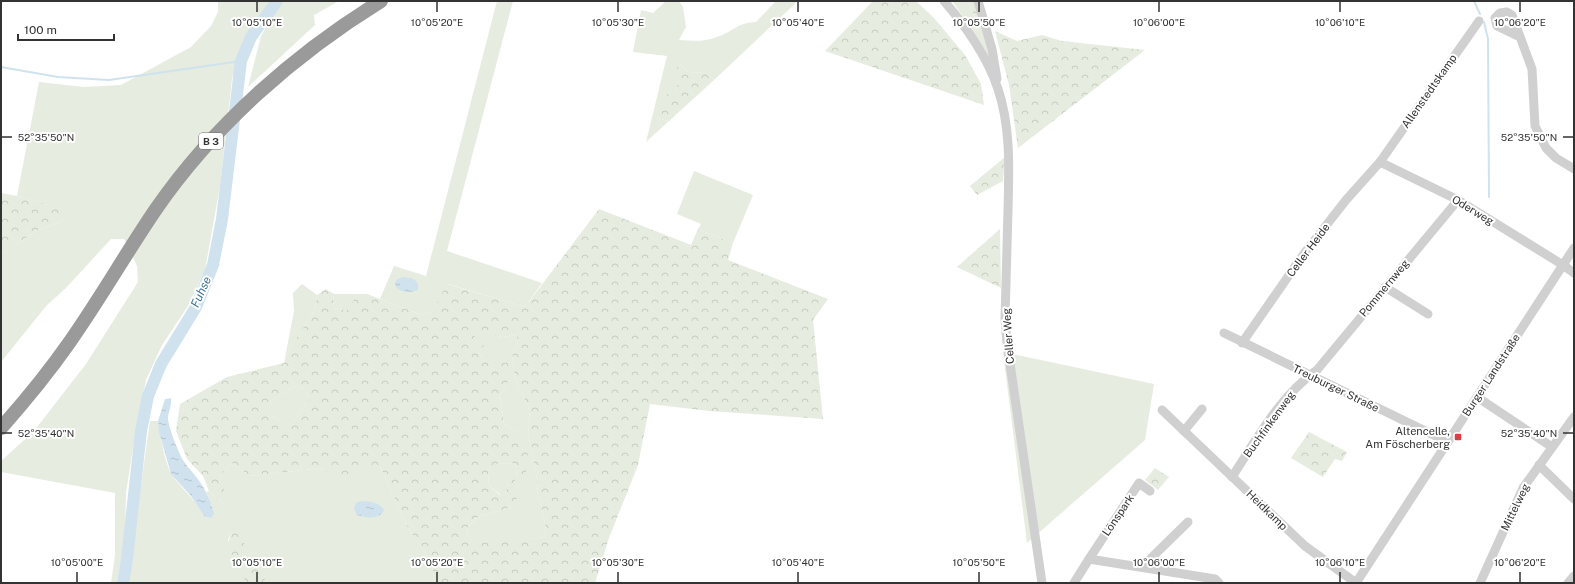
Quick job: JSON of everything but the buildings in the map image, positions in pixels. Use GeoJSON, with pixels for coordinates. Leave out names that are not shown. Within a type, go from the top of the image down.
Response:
{"type":"FeatureCollection","features":[{"type":"Feature","properties":{"kind":"highway","name":"B 3"},"geometry":{"type":"LineString","coordinates":[[1,428],[32,392],[69,343],[156,208],[207,145],[260,93],[305,54],[381,1]]}},
{"type":"Feature","properties":{"kind":"street","name":"Celler Weg"},"geometry":{"type":"LineString","coordinates":[[944,1],[968,32],[992,74],[998,89]]}},
{"type":"Feature","properties":{"kind":"street","name":"Celler Weg"},"geometry":{"type":"LineString","coordinates":[[978,1],[992,49],[998,89],[1007,123],[1009,144],[1005,319],[1007,343],[1042,583]]}},
{"type":"Feature","properties":{"kind":"street","name":"Allenstedtskamp"},"geometry":{"type":"LineString","coordinates":[[1380,162],[1480,21]]}},
{"type":"Feature","properties":{"kind":"street"},"geometry":{"type":"LineString","coordinates":[[1520,37],[1532,69],[1535,126],[1546,148],[1556,158],[1574,169]]}},
{"type":"Feature","properties":{"kind":"street","name":"Oderweg"},"geometry":{"type":"LineString","coordinates":[[1380,162],[1458,200],[1574,273]]}},
{"type":"Feature","properties":{"kind":"street","name":"Celler Heide"},"geometry":{"type":"LineString","coordinates":[[1242,343],[1303,255],[1346,200],[1380,162]]}},
{"type":"Feature","properties":{"kind":"street","name":"Pommernweg"},"geometry":{"type":"LineString","coordinates":[[1310,375],[1316,370],[1458,200]]}},
{"type":"Feature","properties":{"kind":"street","name":"Burger Landstraße"},"geometry":{"type":"LineString","coordinates":[[1356,583],[1574,248]]}},
{"type":"Feature","properties":{"kind":"street"},"geometry":{"type":"LineString","coordinates":[[1385,287],[1428,314]]}},
{"type":"Feature","properties":{"kind":"street","name":"Treuburger Straße"},"geometry":{"type":"LineString","coordinates":[[1224,333],[1448,442]]}},
{"type":"Feature","properties":{"kind":"street","name":"Buchfinkenweg"},"geometry":{"type":"LineString","coordinates":[[1232,477],[1273,415],[1298,385],[1310,375]]}},
{"type":"Feature","properties":{"kind":"street"},"geometry":{"type":"LineString","coordinates":[[1477,397],[1552,447]]}},
{"type":"Feature","properties":{"kind":"street"},"geometry":{"type":"LineString","coordinates":[[1184,431],[1202,409]]}},
{"type":"Feature","properties":{"kind":"street","name":"Heidkamp"},"geometry":{"type":"LineString","coordinates":[[1162,410],[1304,546],[1356,583]]}},
{"type":"Feature","properties":{"kind":"street","name":"Mittelweg"},"geometry":{"type":"LineString","coordinates":[[1480,583],[1523,488],[1574,417]]}},
{"type":"Feature","properties":{"kind":"street"},"geometry":{"type":"LineString","coordinates":[[1539,465],[1574,499]]}},
{"type":"Feature","properties":{"kind":"street","name":"Lönspark"},"geometry":{"type":"LineString","coordinates":[[1074,583],[1139,483],[1150,491]]}},
{"type":"Feature","properties":{"kind":"street"},"geometry":{"type":"LineString","coordinates":[[1142,567],[1188,522]]}},
{"type":"Feature","properties":{"kind":"street"},"geometry":{"type":"LineString","coordinates":[[1089,559],[1142,567],[1189,579],[1215,579],[1219,583]]}},
{"type":"Feature","properties":{"kind":"street"},"geometry":{"type":"LineString","coordinates":[[1568,583],[1574,576]]}},
{"type":"Feature","properties":{"kind":"green space"},"geometry":{"type":"Polygon","coordinates":[[[218,1],[273,1],[243,42],[232,79],[220,186],[205,270],[188,306],[162,345],[146,380],[135,435],[126,493],[125,538],[117,583],[111,583],[115,555],[115,493],[1,472],[1,461],[34,431],[86,364],[138,282],[137,266],[124,239],[111,239],[66,288],[47,305],[1,362],[1,254],[38,230],[61,222],[62,209],[17,196],[39,82],[84,87],[121,85],[191,47],[211,26],[218,12],[218,1]]]}},
{"type":"Feature","properties":{"kind":"green space"},"geometry":{"type":"Polygon","coordinates":[[[282,1],[339,1],[314,15],[315,25],[248,87],[261,36],[282,1]]]}},
{"type":"Feature","properties":{"kind":"green space"},"geometry":{"type":"Polygon","coordinates":[[[497,1],[513,1],[447,251],[542,283],[525,307],[448,284],[433,311],[422,315],[380,299],[394,266],[426,276],[497,1]]]}},
{"type":"Feature","properties":{"kind":"green space"},"geometry":{"type":"Polygon","coordinates":[[[666,1],[679,1],[683,7],[686,27],[679,40],[694,41],[712,39],[744,24],[756,22],[776,1],[798,1],[714,80],[706,73],[688,72],[680,64],[676,91],[657,118],[669,121],[646,142],[667,56],[633,52],[641,10],[653,13],[666,1]]]}},
{"type":"Feature","properties":{"kind":"green space"},"geometry":{"type":"Polygon","coordinates":[[[873,1],[916,1],[934,18],[965,55],[981,84],[984,105],[825,51],[873,1]]]}},
{"type":"Feature","properties":{"kind":"green space"},"geometry":{"type":"Polygon","coordinates":[[[952,1],[968,1],[976,21],[984,33],[993,69],[971,28],[952,1]]]}},
{"type":"Feature","properties":{"kind":"green space"},"geometry":{"type":"Polygon","coordinates":[[[968,1],[975,1],[985,34],[976,21],[968,1]]]}},
{"type":"Feature","properties":{"kind":"green space"},"geometry":{"type":"Polygon","coordinates":[[[995,31],[1017,41],[1042,35],[1062,41],[1145,50],[1018,148],[1009,85],[995,31]]]}},
{"type":"Feature","properties":{"kind":"green space"},"geometry":{"type":"Polygon","coordinates":[[[680,64],[688,72],[706,73],[714,80],[669,121],[657,118],[668,93],[676,91],[678,82],[674,72],[680,64]]]}},
{"type":"Feature","properties":{"kind":"green space"},"geometry":{"type":"Polygon","coordinates":[[[1005,157],[1003,181],[977,195],[970,186],[1005,157]]]}},
{"type":"Feature","properties":{"kind":"green space"},"geometry":{"type":"Polygon","coordinates":[[[694,171],[753,195],[733,243],[698,229],[701,224],[677,214],[694,171]]]}},
{"type":"Feature","properties":{"kind":"green space"},"geometry":{"type":"Polygon","coordinates":[[[1,193],[63,209],[61,222],[38,230],[1,254],[1,193]]]}},
{"type":"Feature","properties":{"kind":"green space"},"geometry":{"type":"Polygon","coordinates":[[[599,209],[691,245],[698,229],[733,243],[728,260],[828,299],[813,320],[823,419],[709,411],[650,404],[638,465],[609,538],[595,583],[435,583],[431,562],[408,528],[380,466],[355,466],[353,477],[337,478],[322,468],[250,476],[232,463],[220,475],[227,501],[223,504],[209,491],[203,476],[187,459],[176,431],[180,404],[227,377],[284,363],[288,351],[315,310],[317,295],[326,289],[334,294],[333,308],[347,310],[358,294],[367,294],[422,315],[433,311],[447,284],[525,307],[599,209]],[[470,332],[484,345],[478,352],[485,361],[508,363],[509,380],[500,396],[504,424],[520,434],[528,452],[525,481],[517,476],[515,463],[494,464],[489,469],[488,485],[500,495],[506,492],[508,482],[513,476],[520,492],[512,507],[478,517],[466,529],[471,544],[545,537],[546,530],[541,503],[537,496],[538,483],[528,434],[530,417],[528,406],[515,380],[512,352],[518,349],[517,335],[503,337],[470,332]],[[296,385],[270,403],[270,415],[279,421],[294,421],[308,401],[307,390],[296,385]]]}},
{"type":"Feature","properties":{"kind":"green space"},"geometry":{"type":"Polygon","coordinates":[[[1000,229],[1001,288],[957,267],[1000,229]]]}},
{"type":"Feature","properties":{"kind":"green space"},"geometry":{"type":"Polygon","coordinates":[[[302,284],[317,295],[315,310],[288,351],[284,363],[294,311],[293,293],[302,284]]]}},
{"type":"Feature","properties":{"kind":"green space"},"geometry":{"type":"Polygon","coordinates":[[[334,294],[358,294],[348,310],[333,308],[334,294]]]}},
{"type":"Feature","properties":{"kind":"green space"},"geometry":{"type":"Polygon","coordinates":[[[469,331],[503,337],[517,335],[518,349],[512,352],[515,380],[528,406],[530,417],[528,434],[538,483],[537,496],[541,503],[546,530],[545,537],[471,545],[466,529],[478,517],[512,507],[508,482],[506,492],[501,495],[488,485],[489,469],[493,464],[515,463],[517,476],[520,434],[504,424],[500,396],[509,380],[485,361],[478,352],[469,331]]]}},
{"type":"Feature","properties":{"kind":"green space"},"geometry":{"type":"Polygon","coordinates":[[[1003,352],[1154,384],[1145,440],[1027,543],[1003,352]]]}},
{"type":"Feature","properties":{"kind":"green space"},"geometry":{"type":"Polygon","coordinates":[[[296,385],[307,390],[308,401],[294,421],[279,421],[270,415],[270,403],[296,385]]]}},
{"type":"Feature","properties":{"kind":"green space"},"geometry":{"type":"Polygon","coordinates":[[[150,421],[158,421],[165,457],[172,475],[198,506],[205,517],[211,518],[212,506],[206,492],[209,491],[223,504],[220,475],[232,463],[250,476],[322,468],[338,478],[355,466],[380,466],[408,528],[431,562],[435,583],[267,583],[231,532],[228,540],[248,583],[127,583],[150,421]]]}},
{"type":"Feature","properties":{"kind":"green space"},"geometry":{"type":"Polygon","coordinates":[[[1309,432],[1347,452],[1342,461],[1335,459],[1323,477],[1291,458],[1309,432]]]}},
{"type":"Feature","properties":{"kind":"green space"},"geometry":{"type":"Polygon","coordinates":[[[1155,468],[1169,477],[1158,490],[1145,480],[1155,468]]]}},
{"type":"Feature","properties":{"kind":"green space"},"geometry":{"type":"Polygon","coordinates":[[[231,532],[238,533],[267,583],[247,583],[235,565],[230,553],[229,540],[231,532]]]}},
{"type":"Feature","properties":{"kind":"water"},"geometry":{"type":"Polygon","coordinates":[[[403,277],[416,281],[418,290],[405,292],[397,288],[395,286],[396,280],[403,277]]]}},
{"type":"Feature","properties":{"kind":"water"},"geometry":{"type":"Polygon","coordinates":[[[171,398],[168,419],[176,446],[186,465],[200,482],[207,495],[214,514],[211,518],[205,517],[190,495],[171,474],[159,432],[158,421],[165,399],[171,398]]]}},
{"type":"Feature","properties":{"kind":"water"},"geometry":{"type":"Polygon","coordinates":[[[363,501],[377,504],[384,510],[376,517],[364,517],[357,515],[354,509],[356,503],[363,501]]]}},
{"type":"Feature","properties":{"kind":"waterway","name":"Fuhse"},"geometry":{"type":"LineString","coordinates":[[123,583],[141,431],[148,396],[161,364],[196,307],[213,265],[222,219],[241,61],[251,37],[277,1]]}},
{"type":"Feature","properties":{"kind":"waterway"},"geometry":{"type":"LineString","coordinates":[[1474,1],[1480,14]]}},
{"type":"Feature","properties":{"kind":"waterway"},"geometry":{"type":"LineString","coordinates":[[1484,22],[1488,39],[1489,197]]}},
{"type":"Feature","properties":{"kind":"waterway"},"geometry":{"type":"LineString","coordinates":[[1,67],[58,77],[109,80],[241,61]]}},
{"type":"Feature","properties":{"kind":"place","name":"Altencelle, Am Föscherberg"},"geometry":{"type":"Point","coordinates":[1458,437]}}]}
